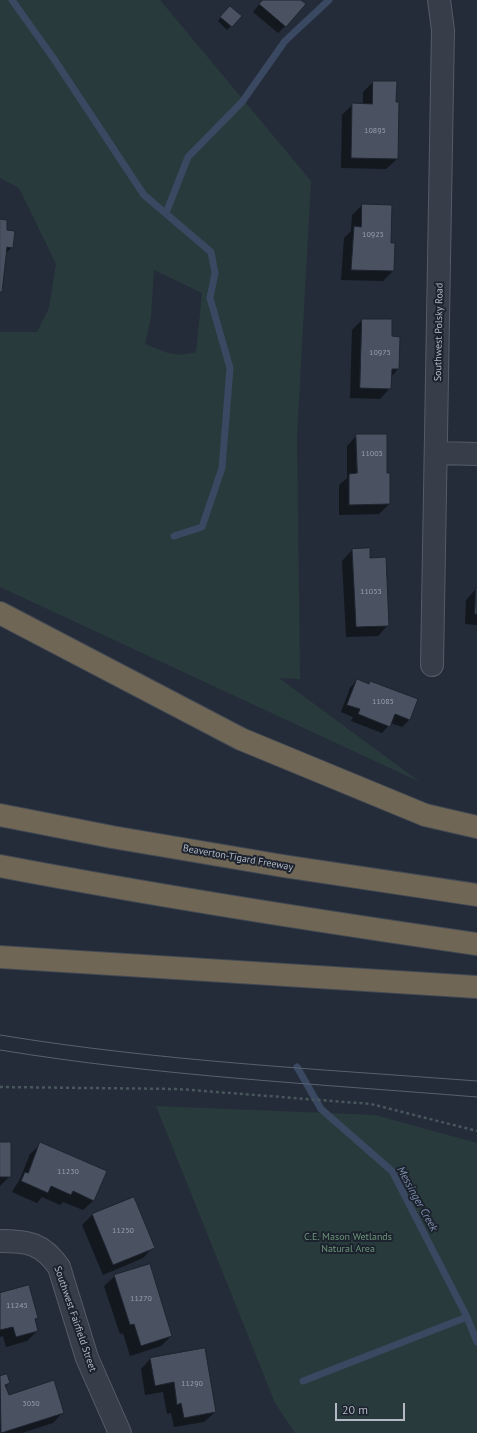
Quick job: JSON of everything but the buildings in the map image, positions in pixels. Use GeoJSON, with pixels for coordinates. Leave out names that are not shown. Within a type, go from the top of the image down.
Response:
{"type":"FeatureCollection","features":[{"type":"Feature","properties":{"kind":"highway"},"geometry":{"type":"LineString","coordinates":[[0,613],[241,739],[425,815],[477,828]]}},
{"type":"Feature","properties":{"kind":"highway","name":"Beaverton-Tigard Freeway"},"geometry":{"type":"LineString","coordinates":[[0,815],[112,837],[283,866],[477,895]]}},
{"type":"Feature","properties":{"kind":"highway"},"geometry":{"type":"LineString","coordinates":[[0,866],[114,888],[298,918],[477,944]]}},
{"type":"Feature","properties":{"kind":"highway"},"geometry":{"type":"LineString","coordinates":[[0,957],[104,965],[477,987]]}},
{"type":"Feature","properties":{"kind":"street","name":"Southwest Polsky Road"},"geometry":{"type":"LineString","coordinates":[[432,665],[437,453],[443,30],[438,0]]}},
{"type":"Feature","properties":{"kind":"street"},"geometry":{"type":"LineString","coordinates":[[437,453],[477,454]]}},
{"type":"Feature","properties":{"kind":"street","name":"Southwest Fairfield Street"},"geometry":{"type":"LineString","coordinates":[[0,1241],[21,1241],[42,1248],[51,1256],[59,1267],[87,1358],[120,1433]]}},
{"type":"Feature","properties":{"kind":"path"},"geometry":{"type":"LineString","coordinates":[[0,1087],[178,1089],[371,1104],[477,1131]]}},
{"type":"Feature","properties":{"kind":"green space"},"geometry":{"type":"Polygon","coordinates":[[[0,0],[160,0],[311,181],[297,436],[300,679],[279,678],[420,782],[0,587],[0,332],[37,332],[49,308],[56,264],[19,188],[0,178],[0,0]],[[154,270],[151,317],[145,344],[164,352],[176,354],[189,354],[196,352],[202,293],[154,270]]]}},
{"type":"Feature","properties":{"kind":"green space","name":"C.E. Mason Wetlands Natural Area"},"geometry":{"type":"Polygon","coordinates":[[[156,1106],[375,1115],[477,1143],[477,1433],[295,1433],[275,1403],[156,1106]]]}},
{"type":"Feature","properties":{"kind":"waterway"},"geometry":{"type":"LineString","coordinates":[[12,0],[54,59],[144,195],[211,252],[215,273],[210,298],[230,368],[222,468],[202,527],[174,536]]}},
{"type":"Feature","properties":{"kind":"waterway"},"geometry":{"type":"LineString","coordinates":[[166,213],[188,157],[242,102],[285,41],[329,0]]}},
{"type":"Feature","properties":{"kind":"waterway","name":"Messinger Creek"},"geometry":{"type":"LineString","coordinates":[[297,1067],[321,1109],[392,1171],[467,1317],[477,1342]]}},
{"type":"Feature","properties":{"kind":"waterway"},"geometry":{"type":"LineString","coordinates":[[303,1381],[467,1317]]}},
{"type":"Feature","properties":{"kind":"tram line"},"geometry":{"type":"LineString","coordinates":[[0,1035],[59,1044],[178,1058],[477,1081]]}},
{"type":"Feature","properties":{"kind":"tram line"},"geometry":{"type":"LineString","coordinates":[[0,1050],[59,1059],[178,1073],[477,1097]]}}]}
